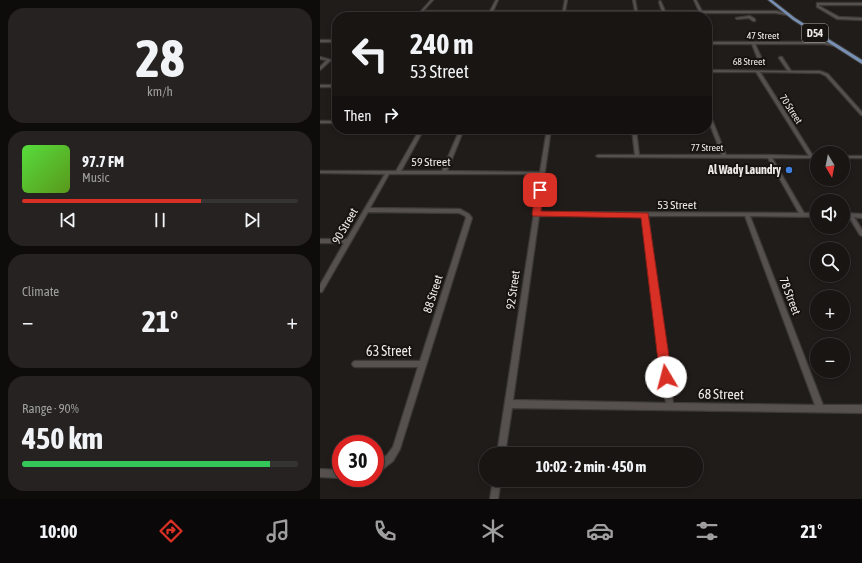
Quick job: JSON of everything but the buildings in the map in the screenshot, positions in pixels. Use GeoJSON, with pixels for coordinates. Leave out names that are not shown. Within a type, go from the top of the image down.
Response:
{"type":"FeatureCollection","features":[{"type":"Feature","properties":{"kind":"main road","name":"D54"},"geometry":{"type":"LineString","coordinates":[[771,0],[786,12],[862,62]]}},
{"type":"Feature","properties":{"kind":"main road","name":"D54"},"geometry":{"type":"LineString","coordinates":[[775,0],[778,5]]}},
{"type":"Feature","properties":{"kind":"main road","name":"D54"},"geometry":{"type":"LineString","coordinates":[[786,12],[862,58]]}},
{"type":"Feature","properties":{"kind":"street"},"geometry":{"type":"LineString","coordinates":[[422,12],[432,0]]}},
{"type":"Feature","properties":{"kind":"street"},"geometry":{"type":"LineString","coordinates":[[491,12],[497,0]]}},
{"type":"Feature","properties":{"kind":"street"},"geometry":{"type":"LineString","coordinates":[[564,12],[566,0]]}},
{"type":"Feature","properties":{"kind":"street"},"geometry":{"type":"LineString","coordinates":[[634,0],[636,12]]}},
{"type":"Feature","properties":{"kind":"street"},"geometry":{"type":"LineString","coordinates":[[695,0],[702,12]]}},
{"type":"Feature","properties":{"kind":"street"},"geometry":{"type":"LineString","coordinates":[[660,2],[664,12]]}},
{"type":"Feature","properties":{"kind":"street"},"geometry":{"type":"LineString","coordinates":[[862,4],[818,4],[818,6],[841,19],[862,19]]}},
{"type":"Feature","properties":{"kind":"street"},"geometry":{"type":"LineString","coordinates":[[422,12],[786,12]]}},
{"type":"Feature","properties":{"kind":"street"},"geometry":{"type":"LineString","coordinates":[[741,12],[745,18]]}},
{"type":"Feature","properties":{"kind":"street"},"geometry":{"type":"LineString","coordinates":[[776,12],[786,12]]}},
{"type":"Feature","properties":{"kind":"street"},"geometry":{"type":"LineString","coordinates":[[737,18],[751,18],[754,20]]}},
{"type":"Feature","properties":{"kind":"street"},"geometry":{"type":"LineString","coordinates":[[820,43],[825,42],[826,39]]}},
{"type":"Feature","properties":{"kind":"street"},"geometry":{"type":"LineString","coordinates":[[320,41],[332,41]]}},
{"type":"Feature","properties":{"kind":"street","name":"47 Street"},"geometry":{"type":"LineString","coordinates":[[712,43],[820,43],[835,45]]}},
{"type":"Feature","properties":{"kind":"street"},"geometry":{"type":"LineString","coordinates":[[753,43],[759,57]]}},
{"type":"Feature","properties":{"kind":"street"},"geometry":{"type":"LineString","coordinates":[[320,58],[329,60],[320,69]]}},
{"type":"Feature","properties":{"kind":"street","name":"68 Street"},"geometry":{"type":"LineString","coordinates":[[781,58],[790,71]]}},
{"type":"Feature","properties":{"kind":"street","name":"68 Street"},"geometry":{"type":"LineString","coordinates":[[712,71],[816,71],[826,74],[862,114]]}},
{"type":"Feature","properties":{"kind":"street","name":"70 Street"},"geometry":{"type":"LineString","coordinates":[[757,71],[810,154]]}},
{"type":"Feature","properties":{"kind":"street"},"geometry":{"type":"LineString","coordinates":[[320,86],[332,86]]}},
{"type":"Feature","properties":{"kind":"street"},"geometry":{"type":"LineString","coordinates":[[320,122],[332,122]]}},
{"type":"Feature","properties":{"kind":"street"},"geometry":{"type":"LineString","coordinates":[[712,125],[724,156]]}},
{"type":"Feature","properties":{"kind":"street"},"geometry":{"type":"LineString","coordinates":[[398,172],[419,134]]}},
{"type":"Feature","properties":{"kind":"street"},"geometry":{"type":"LineString","coordinates":[[444,172],[460,134]]}},
{"type":"Feature","properties":{"kind":"street","name":"92 Street"},"geometry":{"type":"LineString","coordinates":[[502,447],[548,134]]}},
{"type":"Feature","properties":{"kind":"street"},"geometry":{"type":"LineString","coordinates":[[635,134],[637,156]]}},
{"type":"Feature","properties":{"kind":"street","name":"77 Street"},"geometry":{"type":"LineString","coordinates":[[598,156],[810,156]]}},
{"type":"Feature","properties":{"kind":"street"},"geometry":{"type":"LineString","coordinates":[[770,156],[802,215]]}},
{"type":"Feature","properties":{"kind":"street"},"geometry":{"type":"LineString","coordinates":[[850,157],[862,157]]}},
{"type":"Feature","properties":{"kind":"street","name":"59 Street"},"geometry":{"type":"LineString","coordinates":[[320,172],[542,173]]}},
{"type":"Feature","properties":{"kind":"street","name":"90 Street"},"geometry":{"type":"LineString","coordinates":[[320,290],[388,172]]}},
{"type":"Feature","properties":{"kind":"street","name":"88 Street"},"geometry":{"type":"LineString","coordinates":[[366,210],[460,211],[469,218],[396,449],[390,458],[384,463]]}},
{"type":"Feature","properties":{"kind":"street","name":"53 Street"},"geometry":{"type":"LineString","coordinates":[[536,214],[810,215]]}},
{"type":"Feature","properties":{"kind":"street"},"geometry":{"type":"LineString","coordinates":[[645,215],[670,406]]}},
{"type":"Feature","properties":{"kind":"street","name":"78 Street"},"geometry":{"type":"LineString","coordinates":[[747,215],[820,408]]}},
{"type":"Feature","properties":{"kind":"street"},"geometry":{"type":"LineString","coordinates":[[850,216],[862,216]]}},
{"type":"Feature","properties":{"kind":"street"},"geometry":{"type":"LineString","coordinates":[[850,216],[862,234]]}},
{"type":"Feature","properties":{"kind":"street"},"geometry":{"type":"LineString","coordinates":[[320,240],[348,241]]}},
{"type":"Feature","properties":{"kind":"street","name":"63 Street"},"geometry":{"type":"LineString","coordinates":[[355,364],[423,364]]}},
{"type":"Feature","properties":{"kind":"street","name":"68 Street"},"geometry":{"type":"LineString","coordinates":[[508,404],[862,409]]}},
{"type":"Feature","properties":{"kind":"street"},"geometry":{"type":"LineString","coordinates":[[320,473],[332,474]]}},
{"type":"Feature","properties":{"kind":"street"},"geometry":{"type":"LineString","coordinates":[[494,499],[496,487]]}},
{"type":"Feature","properties":{"kind":"place","name":"Al Wady Laundry"},"geometry":{"type":"Point","coordinates":[789,170]}},
{"type":"Feature","properties":{"kind":"route"},"geometry":{"type":"LineString","coordinates":[[540,190],[536,214],[645,215],[666,377]]}}]}
